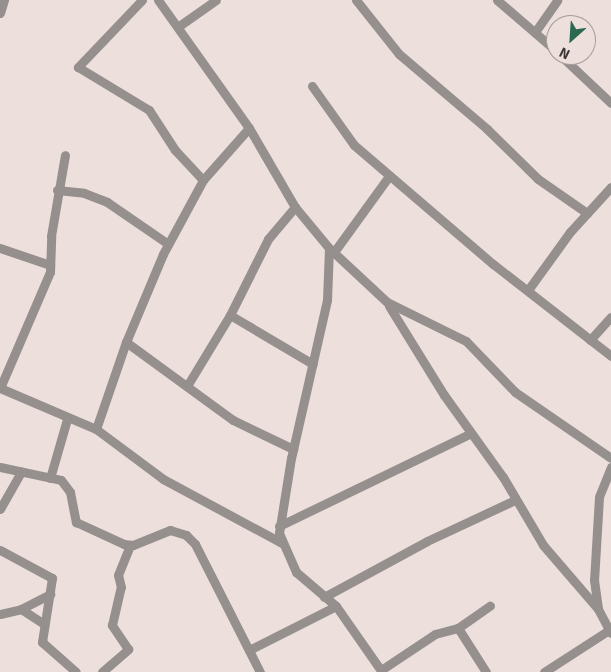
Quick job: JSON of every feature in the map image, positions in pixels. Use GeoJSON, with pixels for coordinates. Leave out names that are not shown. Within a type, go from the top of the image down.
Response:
{"type":"FeatureCollection","features":[{"type":"Feature","properties":{"kind":"street"},"geometry":{"type":"LineString","coordinates":[[0,13],[4,0]]}},
{"type":"Feature","properties":{"kind":"street"},"geometry":{"type":"LineString","coordinates":[[142,0],[78,67],[149,110],[174,150],[203,180]]}},
{"type":"Feature","properties":{"kind":"street"},"geometry":{"type":"LineString","coordinates":[[158,0],[179,26],[249,128],[295,207],[331,250],[387,302],[409,332],[422,359],[471,434],[503,477],[543,545],[598,609],[610,632],[544,672]]}},
{"type":"Feature","properties":{"kind":"street"},"geometry":{"type":"LineString","coordinates":[[179,26],[216,0]]}},
{"type":"Feature","properties":{"kind":"street"},"geometry":{"type":"LineString","coordinates":[[356,0],[399,54],[487,129],[538,179],[587,213]]}},
{"type":"Feature","properties":{"kind":"street"},"geometry":{"type":"LineString","coordinates":[[497,0],[546,42]]}},
{"type":"Feature","properties":{"kind":"street"},"geometry":{"type":"LineString","coordinates":[[535,32],[557,0]]}},
{"type":"Feature","properties":{"kind":"street"},"geometry":{"type":"LineString","coordinates":[[570,65],[611,104]]}},
{"type":"Feature","properties":{"kind":"street"},"geometry":{"type":"LineString","coordinates":[[312,86],[354,145],[389,176],[611,356]]}},
{"type":"Feature","properties":{"kind":"street"},"geometry":{"type":"LineString","coordinates":[[96,429],[126,342],[168,244],[203,180],[249,128]]}},
{"type":"Feature","properties":{"kind":"street"},"geometry":{"type":"LineString","coordinates":[[65,155],[57,190],[50,265],[44,292],[3,375],[0,388],[67,420],[96,429],[164,479],[282,543]]}},
{"type":"Feature","properties":{"kind":"street"},"geometry":{"type":"LineString","coordinates":[[389,176],[331,250],[330,274],[313,364],[293,449],[279,526],[282,543],[296,572],[336,606],[382,671],[436,634],[458,628],[490,606]]}},
{"type":"Feature","properties":{"kind":"street"},"geometry":{"type":"LineString","coordinates":[[528,290],[587,213],[611,186]]}},
{"type":"Feature","properties":{"kind":"street"},"geometry":{"type":"LineString","coordinates":[[57,190],[84,193],[107,202],[168,244]]}},
{"type":"Feature","properties":{"kind":"street"},"geometry":{"type":"LineString","coordinates":[[187,386],[230,314],[268,239],[295,207]]}},
{"type":"Feature","properties":{"kind":"street"},"geometry":{"type":"LineString","coordinates":[[0,248],[50,265]]}},
{"type":"Feature","properties":{"kind":"street"},"geometry":{"type":"LineString","coordinates":[[387,302],[418,320],[466,342],[515,392],[611,458]]}},
{"type":"Feature","properties":{"kind":"street"},"geometry":{"type":"LineString","coordinates":[[230,314],[313,364]]}},
{"type":"Feature","properties":{"kind":"street"},"geometry":{"type":"LineString","coordinates":[[590,340],[611,317]]}},
{"type":"Feature","properties":{"kind":"street"},"geometry":{"type":"LineString","coordinates":[[409,332],[418,320]]}},
{"type":"Feature","properties":{"kind":"street"},"geometry":{"type":"LineString","coordinates":[[126,342],[233,420],[293,449]]}},
{"type":"Feature","properties":{"kind":"street"},"geometry":{"type":"LineString","coordinates":[[50,478],[67,420]]}},
{"type":"Feature","properties":{"kind":"street"},"geometry":{"type":"LineString","coordinates":[[279,526],[471,434]]}},
{"type":"Feature","properties":{"kind":"street"},"geometry":{"type":"LineString","coordinates":[[0,467],[50,478],[67,484],[76,522],[130,546]]}},
{"type":"Feature","properties":{"kind":"street"},"geometry":{"type":"LineString","coordinates":[[598,609],[594,580],[599,497],[611,467]]}},
{"type":"Feature","properties":{"kind":"street"},"geometry":{"type":"LineString","coordinates":[[0,509],[21,472]]}},
{"type":"Feature","properties":{"kind":"street"},"geometry":{"type":"LineString","coordinates":[[324,597],[426,541],[515,500]]}},
{"type":"Feature","properties":{"kind":"street"},"geometry":{"type":"LineString","coordinates":[[102,672],[128,648],[112,625],[122,587],[118,575],[130,546],[170,530],[191,539],[260,672]]}},
{"type":"Feature","properties":{"kind":"street"},"geometry":{"type":"LineString","coordinates":[[0,550],[52,578],[41,637],[44,645],[76,672]]}},
{"type":"Feature","properties":{"kind":"street"},"geometry":{"type":"LineString","coordinates":[[0,614],[21,609],[50,594]]}},
{"type":"Feature","properties":{"kind":"street"},"geometry":{"type":"LineString","coordinates":[[249,650],[336,606]]}},
{"type":"Feature","properties":{"kind":"street"},"geometry":{"type":"LineString","coordinates":[[21,609],[44,624]]}},
{"type":"Feature","properties":{"kind":"street"},"geometry":{"type":"LineString","coordinates":[[458,628],[486,672]]}}]}
